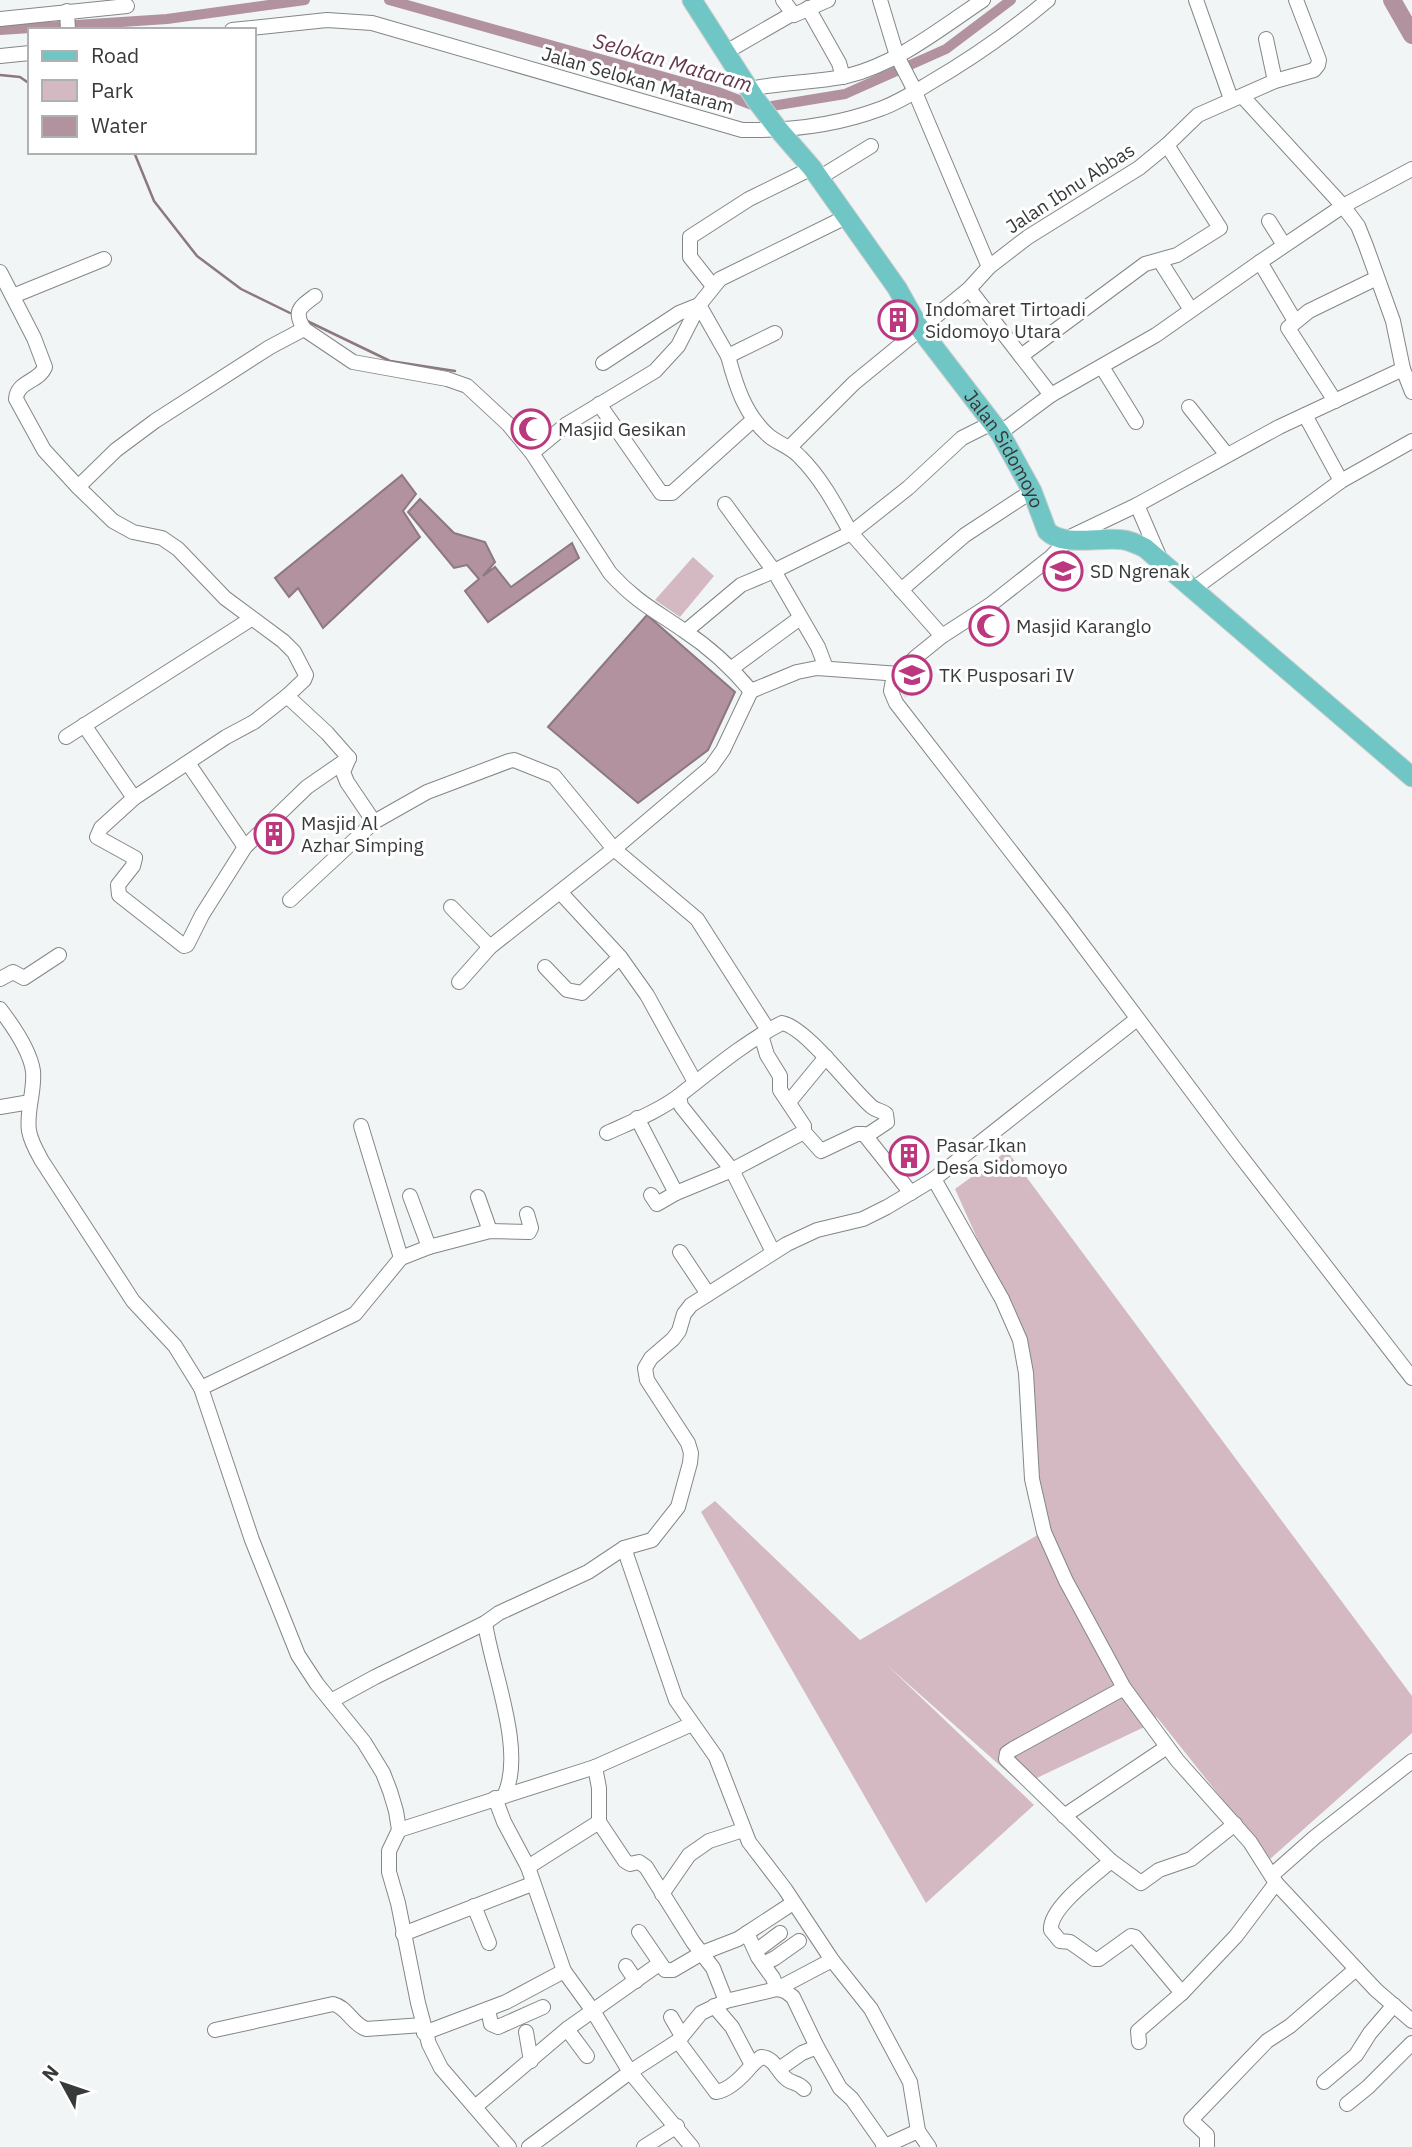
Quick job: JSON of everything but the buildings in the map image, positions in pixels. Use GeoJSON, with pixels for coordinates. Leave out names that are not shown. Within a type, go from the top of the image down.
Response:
{"type":"FeatureCollection","features":[{"type":"Feature","properties":{"kind":"main road","name":"Jalan Sidomoyo"},"geometry":{"type":"LineString","coordinates":[[692,0],[753,94],[815,173],[897,288],[920,329],[996,428],[1032,491],[1047,531],[1066,540]]}},
{"type":"Feature","properties":{"kind":"main road"},"geometry":{"type":"LineString","coordinates":[[1066,540],[1125,540],[1145,548],[1412,777]]}},
{"type":"Feature","properties":{"kind":"street"},"geometry":{"type":"LineString","coordinates":[[783,0],[792,14]]}},
{"type":"Feature","properties":{"kind":"street"},"geometry":{"type":"LineString","coordinates":[[726,52],[792,14],[797,15],[828,0]]}},
{"type":"Feature","properties":{"kind":"street"},"geometry":{"type":"LineString","coordinates":[[880,0],[900,61],[989,267]]}},
{"type":"Feature","properties":{"kind":"street"},"geometry":{"type":"LineString","coordinates":[[753,94],[843,77],[900,61],[983,0]]}},
{"type":"Feature","properties":{"kind":"street","name":"Jalan Selokan Mataram"},"geometry":{"type":"LineString","coordinates":[[251,28],[327,20],[372,23],[742,130],[778,129],[848,119],[882,108],[913,88],[978,54],[1048,0]]}},
{"type":"Feature","properties":{"kind":"street"},"geometry":{"type":"LineString","coordinates":[[1196,0],[1237,98],[1343,206],[1358,226],[1393,320],[1403,369],[1412,391]]}},
{"type":"Feature","properties":{"kind":"street","name":"Jalan Ibnu Abbas"},"geometry":{"type":"LineString","coordinates":[[790,447],[854,383],[1028,237],[1062,213],[1117,183],[1167,145],[1198,115],[1275,81],[1314,70],[1318,65],[1317,56],[1296,0]]}},
{"type":"Feature","properties":{"kind":"street"},"geometry":{"type":"LineString","coordinates":[[0,19],[68,19],[127,6]]}},
{"type":"Feature","properties":{"kind":"street"},"geometry":{"type":"LineString","coordinates":[[808,8],[834,54],[843,77]]}},
{"type":"Feature","properties":{"kind":"street"},"geometry":{"type":"LineString","coordinates":[[1266,39],[1275,81]]}},
{"type":"Feature","properties":{"kind":"street"},"geometry":{"type":"LineString","coordinates":[[0,56],[28,53]]}},
{"type":"Feature","properties":{"kind":"street"},"geometry":{"type":"LineString","coordinates":[[1021,356],[1145,264],[1177,254],[1220,228],[1167,145]]}},
{"type":"Feature","properties":{"kind":"street"},"geometry":{"type":"LineString","coordinates":[[713,286],[690,257],[690,237],[749,198],[815,173],[871,146]]}},
{"type":"Feature","properties":{"kind":"street"},"geometry":{"type":"LineString","coordinates":[[686,631],[741,585],[850,533],[908,488],[962,438],[996,428],[1156,335],[1343,206],[1412,169]]}},
{"type":"Feature","properties":{"kind":"street"},"geometry":{"type":"LineString","coordinates":[[532,453],[567,424],[667,361],[713,286],[729,274],[846,217]]}},
{"type":"Feature","properties":{"kind":"street"},"geometry":{"type":"LineString","coordinates":[[1269,221],[1284,245]]}},
{"type":"Feature","properties":{"kind":"street"},"geometry":{"type":"LineString","coordinates":[[13,296],[104,259]]}},
{"type":"Feature","properties":{"kind":"street"},"geometry":{"type":"LineString","coordinates":[[1160,261],[1191,310]]}},
{"type":"Feature","properties":{"kind":"street"},"geometry":{"type":"LineString","coordinates":[[1260,262],[1295,321]]}},
{"type":"Feature","properties":{"kind":"street"},"geometry":{"type":"LineString","coordinates":[[0,272],[34,338],[45,367],[41,374],[19,388],[16,393],[16,399],[44,450],[113,521],[133,532],[162,538],[178,549],[225,598],[251,620],[283,641],[294,652],[304,671],[304,680],[254,722],[226,737],[135,798],[101,828],[97,837],[135,858],[133,866],[118,885],[119,895],[184,946],[189,943],[202,915],[245,847],[307,787],[349,758]]}},
{"type":"Feature","properties":{"kind":"street"},"geometry":{"type":"LineString","coordinates":[[1335,401],[1288,328],[1309,311],[1377,278]]}},
{"type":"Feature","properties":{"kind":"street"},"geometry":{"type":"LineString","coordinates":[[969,289],[1051,395]]}},
{"type":"Feature","properties":{"kind":"street"},"geometry":{"type":"LineString","coordinates":[[315,296],[298,314],[303,329],[353,362],[447,379],[467,386],[508,424],[532,453],[610,573],[623,588],[686,631],[732,668],[751,691]]}},
{"type":"Feature","properties":{"kind":"street"},"geometry":{"type":"LineString","coordinates":[[699,305],[728,356],[736,386],[753,420],[770,437],[790,447],[816,475],[850,533],[942,636]]}},
{"type":"Feature","properties":{"kind":"street"},"geometry":{"type":"LineString","coordinates":[[603,363],[679,313],[699,305]]}},
{"type":"Feature","properties":{"kind":"street"},"geometry":{"type":"LineString","coordinates":[[78,487],[116,450],[155,421],[270,347],[303,329]]}},
{"type":"Feature","properties":{"kind":"street"},"geometry":{"type":"LineString","coordinates":[[728,356],[775,333]]}},
{"type":"Feature","properties":{"kind":"street"},"geometry":{"type":"LineString","coordinates":[[1102,367],[1136,422]]}},
{"type":"Feature","properties":{"kind":"street"},"geometry":{"type":"LineString","coordinates":[[1403,369],[1279,427],[1138,505],[1078,532],[990,605],[942,636],[893,680],[891,691],[896,703],[1412,1378]]}},
{"type":"Feature","properties":{"kind":"street"},"geometry":{"type":"LineString","coordinates":[[599,404],[628,449],[662,493],[666,494],[688,480],[753,420]]}},
{"type":"Feature","properties":{"kind":"street"},"geometry":{"type":"LineString","coordinates":[[1189,407],[1227,456]]}},
{"type":"Feature","properties":{"kind":"street"},"geometry":{"type":"LineString","coordinates":[[1305,415],[1341,481]]}},
{"type":"Feature","properties":{"kind":"street"},"geometry":{"type":"LineString","coordinates":[[1192,590],[1341,481],[1412,442]]}},
{"type":"Feature","properties":{"kind":"street"},"geometry":{"type":"LineString","coordinates":[[901,590],[965,535],[1032,491]]}},
{"type":"Feature","properties":{"kind":"street"},"geometry":{"type":"LineString","coordinates":[[725,504],[774,571],[818,647],[827,668]]}},
{"type":"Feature","properties":{"kind":"street"},"geometry":{"type":"LineString","coordinates":[[1138,505],[1161,561]]}},
{"type":"Feature","properties":{"kind":"street"},"geometry":{"type":"LineString","coordinates":[[732,668],[800,618]]}},
{"type":"Feature","properties":{"kind":"street"},"geometry":{"type":"LineString","coordinates":[[66,737],[251,620]]}},
{"type":"Feature","properties":{"kind":"street"},"geometry":{"type":"LineString","coordinates":[[459,982],[491,947],[614,849],[718,759],[751,691],[797,671],[827,668],[900,674]]}},
{"type":"Feature","properties":{"kind":"street"},"geometry":{"type":"LineString","coordinates":[[287,696],[327,733],[349,758]]}},
{"type":"Feature","properties":{"kind":"street"},"geometry":{"type":"LineString","coordinates":[[84,725],[135,798]]}},
{"type":"Feature","properties":{"kind":"street"},"geometry":{"type":"LineString","coordinates":[[349,758],[343,772],[374,822]]}},
{"type":"Feature","properties":{"kind":"street"},"geometry":{"type":"LineString","coordinates":[[290,900],[374,822],[427,792],[514,760],[554,775],[614,849],[697,919],[765,1033],[767,1055],[780,1076],[780,1090],[804,1126],[804,1132],[821,1151],[857,1134],[866,1136],[911,1193]]}},
{"type":"Feature","properties":{"kind":"street"},"geometry":{"type":"LineString","coordinates":[[188,763],[245,847]]}},
{"type":"Feature","properties":{"kind":"street"},"geometry":{"type":"LineString","coordinates":[[560,892],[620,957],[647,995],[695,1082]]}},
{"type":"Feature","properties":{"kind":"street"},"geometry":{"type":"LineString","coordinates":[[451,907],[491,947]]}},
{"type":"Feature","properties":{"kind":"street"},"geometry":{"type":"LineString","coordinates":[[0,979],[13,972],[24,978],[59,955]]}},
{"type":"Feature","properties":{"kind":"street"},"geometry":{"type":"LineString","coordinates":[[545,967],[567,990],[582,993],[620,957]]}},
{"type":"Feature","properties":{"kind":"street"},"geometry":{"type":"LineString","coordinates":[[0,1009],[22,1042],[32,1068],[34,1082],[29,1133],[42,1161],[133,1301],[175,1346],[201,1388],[233,1488],[298,1654],[317,1684],[364,1742],[383,1773],[396,1811],[399,1830],[389,1850],[388,1862],[424,2029],[442,2068],[509,2147]]}},
{"type":"Feature","properties":{"kind":"street"},"geometry":{"type":"LineString","coordinates":[[331,1701],[485,1623],[499,1613],[588,1572],[624,1548],[652,1540],[672,1516],[681,1497],[691,1453],[688,1443],[647,1380],[645,1368],[651,1358],[673,1339],[687,1309],[772,1252],[817,1230],[863,1219],[934,1179],[1137,1019]]}},
{"type":"Feature","properties":{"kind":"street"},"geometry":{"type":"LineString","coordinates":[[607,1133],[679,1096],[695,1082],[782,1023],[788,1024],[826,1057],[871,1106],[887,1116],[887,1122],[866,1136]]}},
{"type":"Feature","properties":{"kind":"street"},"geometry":{"type":"LineString","coordinates":[[789,1102],[826,1057]]}},
{"type":"Feature","properties":{"kind":"street"},"geometry":{"type":"LineString","coordinates":[[679,1096],[681,1106],[732,1171],[772,1252]]}},
{"type":"Feature","properties":{"kind":"street"},"geometry":{"type":"LineString","coordinates":[[0,1107],[30,1102]]}},
{"type":"Feature","properties":{"kind":"street"},"geometry":{"type":"LineString","coordinates":[[638,1118],[676,1193]]}},
{"type":"Feature","properties":{"kind":"street"},"geometry":{"type":"LineString","coordinates":[[361,1126],[401,1258]]}},
{"type":"Feature","properties":{"kind":"street"},"geometry":{"type":"LineString","coordinates":[[651,1195],[657,1204],[676,1193],[732,1171],[804,1132]]}},
{"type":"Feature","properties":{"kind":"street"},"geometry":{"type":"LineString","coordinates":[[934,1179],[1002,1299],[1020,1340],[1026,1373],[1032,1479],[1044,1532],[1066,1581],[1124,1688],[1167,1747],[1235,1824],[1274,1879],[1356,1969],[1412,2021]]}},
{"type":"Feature","properties":{"kind":"street"},"geometry":{"type":"LineString","coordinates":[[410,1196],[429,1247]]}},
{"type":"Feature","properties":{"kind":"street"},"geometry":{"type":"LineString","coordinates":[[478,1197],[490,1231]]}},
{"type":"Feature","properties":{"kind":"street"},"geometry":{"type":"LineString","coordinates":[[201,1388],[355,1314],[401,1258],[429,1247],[490,1231],[529,1232],[531,1228],[527,1214]]}},
{"type":"Feature","properties":{"kind":"street"},"geometry":{"type":"LineString","coordinates":[[680,1252],[708,1294]]}},
{"type":"Feature","properties":{"kind":"street"},"geometry":{"type":"LineString","coordinates":[[624,1548],[670,1688],[716,1756],[749,1842],[785,1889],[832,1960],[871,2009],[910,2082],[918,2131],[929,2147]]}},
{"type":"Feature","properties":{"kind":"street"},"geometry":{"type":"LineString","coordinates":[[485,1623],[511,1749],[512,1774],[500,1796],[504,1822],[528,1867],[531,1884],[540,1900],[564,1970],[630,2072],[692,2147]]}},
{"type":"Feature","properties":{"kind":"street"},"geometry":{"type":"LineString","coordinates":[[1124,1688],[1007,1753],[1006,1759],[1111,1861],[1139,1882],[1159,1870],[1191,1859],[1235,1824]]}},
{"type":"Feature","properties":{"kind":"street"},"geometry":{"type":"LineString","coordinates":[[399,1830],[595,1767],[692,1724]]}},
{"type":"Feature","properties":{"kind":"street"},"geometry":{"type":"LineString","coordinates":[[1064,1816],[1167,1747]]}},
{"type":"Feature","properties":{"kind":"street"},"geometry":{"type":"LineString","coordinates":[[1139,2042],[1138,2031],[1182,1993],[1236,1936],[1274,1879],[1315,1837],[1412,1761]]}},
{"type":"Feature","properties":{"kind":"street"},"geometry":{"type":"LineString","coordinates":[[595,1767],[599,1788],[599,1822],[625,1861],[630,1864],[639,1862],[646,1867],[713,1968],[720,2003],[752,2065]]}},
{"type":"Feature","properties":{"kind":"street"},"geometry":{"type":"LineString","coordinates":[[528,1867],[599,1822]]}},
{"type":"Feature","properties":{"kind":"street"},"geometry":{"type":"LineString","coordinates":[[662,1894],[683,1860],[698,1848],[743,1830]]}},
{"type":"Feature","properties":{"kind":"street"},"geometry":{"type":"LineString","coordinates":[[1111,1861],[1051,1919],[1051,1930],[1060,1941],[1070,1942],[1094,1959],[1098,1959],[1131,1936],[1135,1937],[1182,1993]]}},
{"type":"Feature","properties":{"kind":"street"},"geometry":{"type":"LineString","coordinates":[[403,1934],[531,1884]]}},
{"type":"Feature","properties":{"kind":"street"},"geometry":{"type":"LineString","coordinates":[[639,1932],[659,1964],[665,1970],[673,1970],[702,1953],[747,1933],[793,1903]]}},
{"type":"Feature","properties":{"kind":"street"},"geometry":{"type":"LineString","coordinates":[[474,1906],[488,1943]]}},
{"type":"Feature","properties":{"kind":"street"},"geometry":{"type":"LineString","coordinates":[[747,1933],[756,1958],[773,1978],[777,1989]]}},
{"type":"Feature","properties":{"kind":"street"},"geometry":{"type":"LineString","coordinates":[[756,1958],[780,1933]]}},
{"type":"Feature","properties":{"kind":"street"},"geometry":{"type":"LineString","coordinates":[[756,1958],[775,1958],[799,1941]]}},
{"type":"Feature","properties":{"kind":"street"},"geometry":{"type":"LineString","coordinates":[[529,2147],[680,2038],[701,2013],[720,2003],[777,1989],[832,1960]]}},
{"type":"Feature","properties":{"kind":"street"},"geometry":{"type":"LineString","coordinates":[[475,2107],[567,2029],[659,1964]]}},
{"type":"Feature","properties":{"kind":"street"},"geometry":{"type":"LineString","coordinates":[[626,1966],[636,1981]]}},
{"type":"Feature","properties":{"kind":"street"},"geometry":{"type":"LineString","coordinates":[[1208,2147],[1207,2135],[1195,2117],[1267,2040],[1290,2026],[1356,1969]]}},
{"type":"Feature","properties":{"kind":"street"},"geometry":{"type":"LineString","coordinates":[[215,2030],[333,2004],[339,2005],[359,2027],[366,2029],[424,2029],[506,2002],[564,1970]]}},
{"type":"Feature","properties":{"kind":"street"},"geometry":{"type":"LineString","coordinates":[[777,1989],[793,1997],[840,2088],[852,2099],[884,2147],[918,2131]]}},
{"type":"Feature","properties":{"kind":"street"},"geometry":{"type":"LineString","coordinates":[[1325,2082],[1356,2055],[1394,2006]]}},
{"type":"Feature","properties":{"kind":"street"},"geometry":{"type":"LineString","coordinates":[[488,2009],[491,2024],[498,2027],[543,2007]]}},
{"type":"Feature","properties":{"kind":"street"},"geometry":{"type":"LineString","coordinates":[[671,2017],[680,2038],[718,2093],[743,2076],[764,2056],[770,2059],[789,2081],[801,2084],[804,2089]]}},
{"type":"Feature","properties":{"kind":"street"},"geometry":{"type":"LineString","coordinates":[[567,2029],[587,2056]]}},
{"type":"Feature","properties":{"kind":"street"},"geometry":{"type":"LineString","coordinates":[[526,2032],[531,2061]]}},
{"type":"Feature","properties":{"kind":"street"},"geometry":{"type":"LineString","coordinates":[[1347,2104],[1368,2088],[1412,2043]]}},
{"type":"Feature","properties":{"kind":"street"},"geometry":{"type":"LineString","coordinates":[[779,2070],[802,2053],[817,2047]]}},
{"type":"Feature","properties":{"kind":"street"},"geometry":{"type":"LineString","coordinates":[[644,2147],[677,2126]]}},
{"type":"Feature","properties":{"kind":"shaded area","name":"SD Ngrenak"},"geometry":{"type":"Polygon","coordinates":[[[1062,555],[1077,578],[1064,587],[1048,564],[1062,555]]]}},
{"type":"Feature","properties":{"kind":"shaded area","name":"TK Pusposari IV"},"geometry":{"type":"Polygon","coordinates":[[[913,667],[924,683],[905,698],[895,685],[913,667]]]}},
{"type":"Feature","properties":{"kind":"green space"},"geometry":{"type":"Polygon","coordinates":[[[693,557],[714,576],[680,617],[655,600],[693,557]]]}},
{"type":"Feature","properties":{"kind":"green space"},"geometry":{"type":"Polygon","coordinates":[[[1007,1151],[1412,1696],[1412,1733],[1270,1859],[1156,1716],[1157,1721],[1022,1785],[888,1666],[1034,1805],[926,1903],[701,1512],[715,1501],[860,1640],[1051,1527],[1040,1504],[1030,1356],[955,1189],[1007,1151]]]}},
{"type":"Feature","properties":{"kind":"water"},"geometry":{"type":"Polygon","coordinates":[[[402,475],[416,494],[403,511],[420,537],[323,628],[298,588],[289,597],[275,578],[402,475]]]}},
{"type":"Feature","properties":{"kind":"water"},"geometry":{"type":"Polygon","coordinates":[[[420,499],[454,533],[485,542],[495,562],[483,576],[495,567],[511,587],[572,543],[579,558],[488,622],[465,591],[479,579],[467,565],[454,568],[408,512],[420,499]]]}},
{"type":"Feature","properties":{"kind":"water"},"geometry":{"type":"Polygon","coordinates":[[[647,615],[735,692],[708,750],[638,803],[548,727],[647,615]]]}},
{"type":"Feature","properties":{"kind":"waterway","name":"Selokan Mataram"},"geometry":{"type":"LineString","coordinates":[[30,28],[167,19],[305,0]]}},
{"type":"Feature","properties":{"kind":"waterway","name":"Selokan Mataram"},"geometry":{"type":"LineString","coordinates":[[389,0],[718,92],[760,108],[845,94],[946,49],[1011,0]]}},
{"type":"Feature","properties":{"kind":"waterway"},"geometry":{"type":"LineString","coordinates":[[1392,0],[1412,35]]}},
{"type":"Feature","properties":{"kind":"waterway","name":"Selokan Mataram"},"geometry":{"type":"LineString","coordinates":[[0,30],[28,28]]}},
{"type":"Feature","properties":{"kind":"waterway"},"geometry":{"type":"LineString","coordinates":[[0,75],[20,77],[28,83]]}},
{"type":"Feature","properties":{"kind":"waterway"},"geometry":{"type":"LineString","coordinates":[[135,154],[154,201],[197,256],[241,289],[290,313]]}},
{"type":"Feature","properties":{"kind":"waterway"},"geometry":{"type":"LineString","coordinates":[[305,320],[390,361],[455,371]]}},
{"type":"Feature","properties":{"kind":"place","name":"Indomaret Tirtoadi Sidomoyo Utara"},"geometry":{"type":"Point","coordinates":[898,320]}},
{"type":"Feature","properties":{"kind":"place","name":"Masjid Gesikan"},"geometry":{"type":"Point","coordinates":[531,429]}},
{"type":"Feature","properties":{"kind":"place","name":"SD Ngrenak"},"geometry":{"type":"Point","coordinates":[1063,571]}},
{"type":"Feature","properties":{"kind":"place","name":"Masjid Karanglo"},"geometry":{"type":"Point","coordinates":[989,626]}},
{"type":"Feature","properties":{"kind":"place","name":"TK Pusposari IV"},"geometry":{"type":"Point","coordinates":[912,675]}},
{"type":"Feature","properties":{"kind":"place","name":"Masjid Al Azhar Simping"},"geometry":{"type":"Point","coordinates":[274,834]}},
{"type":"Feature","properties":{"kind":"place","name":"Pasar Ikan Desa Sidomoyo"},"geometry":{"type":"Point","coordinates":[909,1156]}}]}
